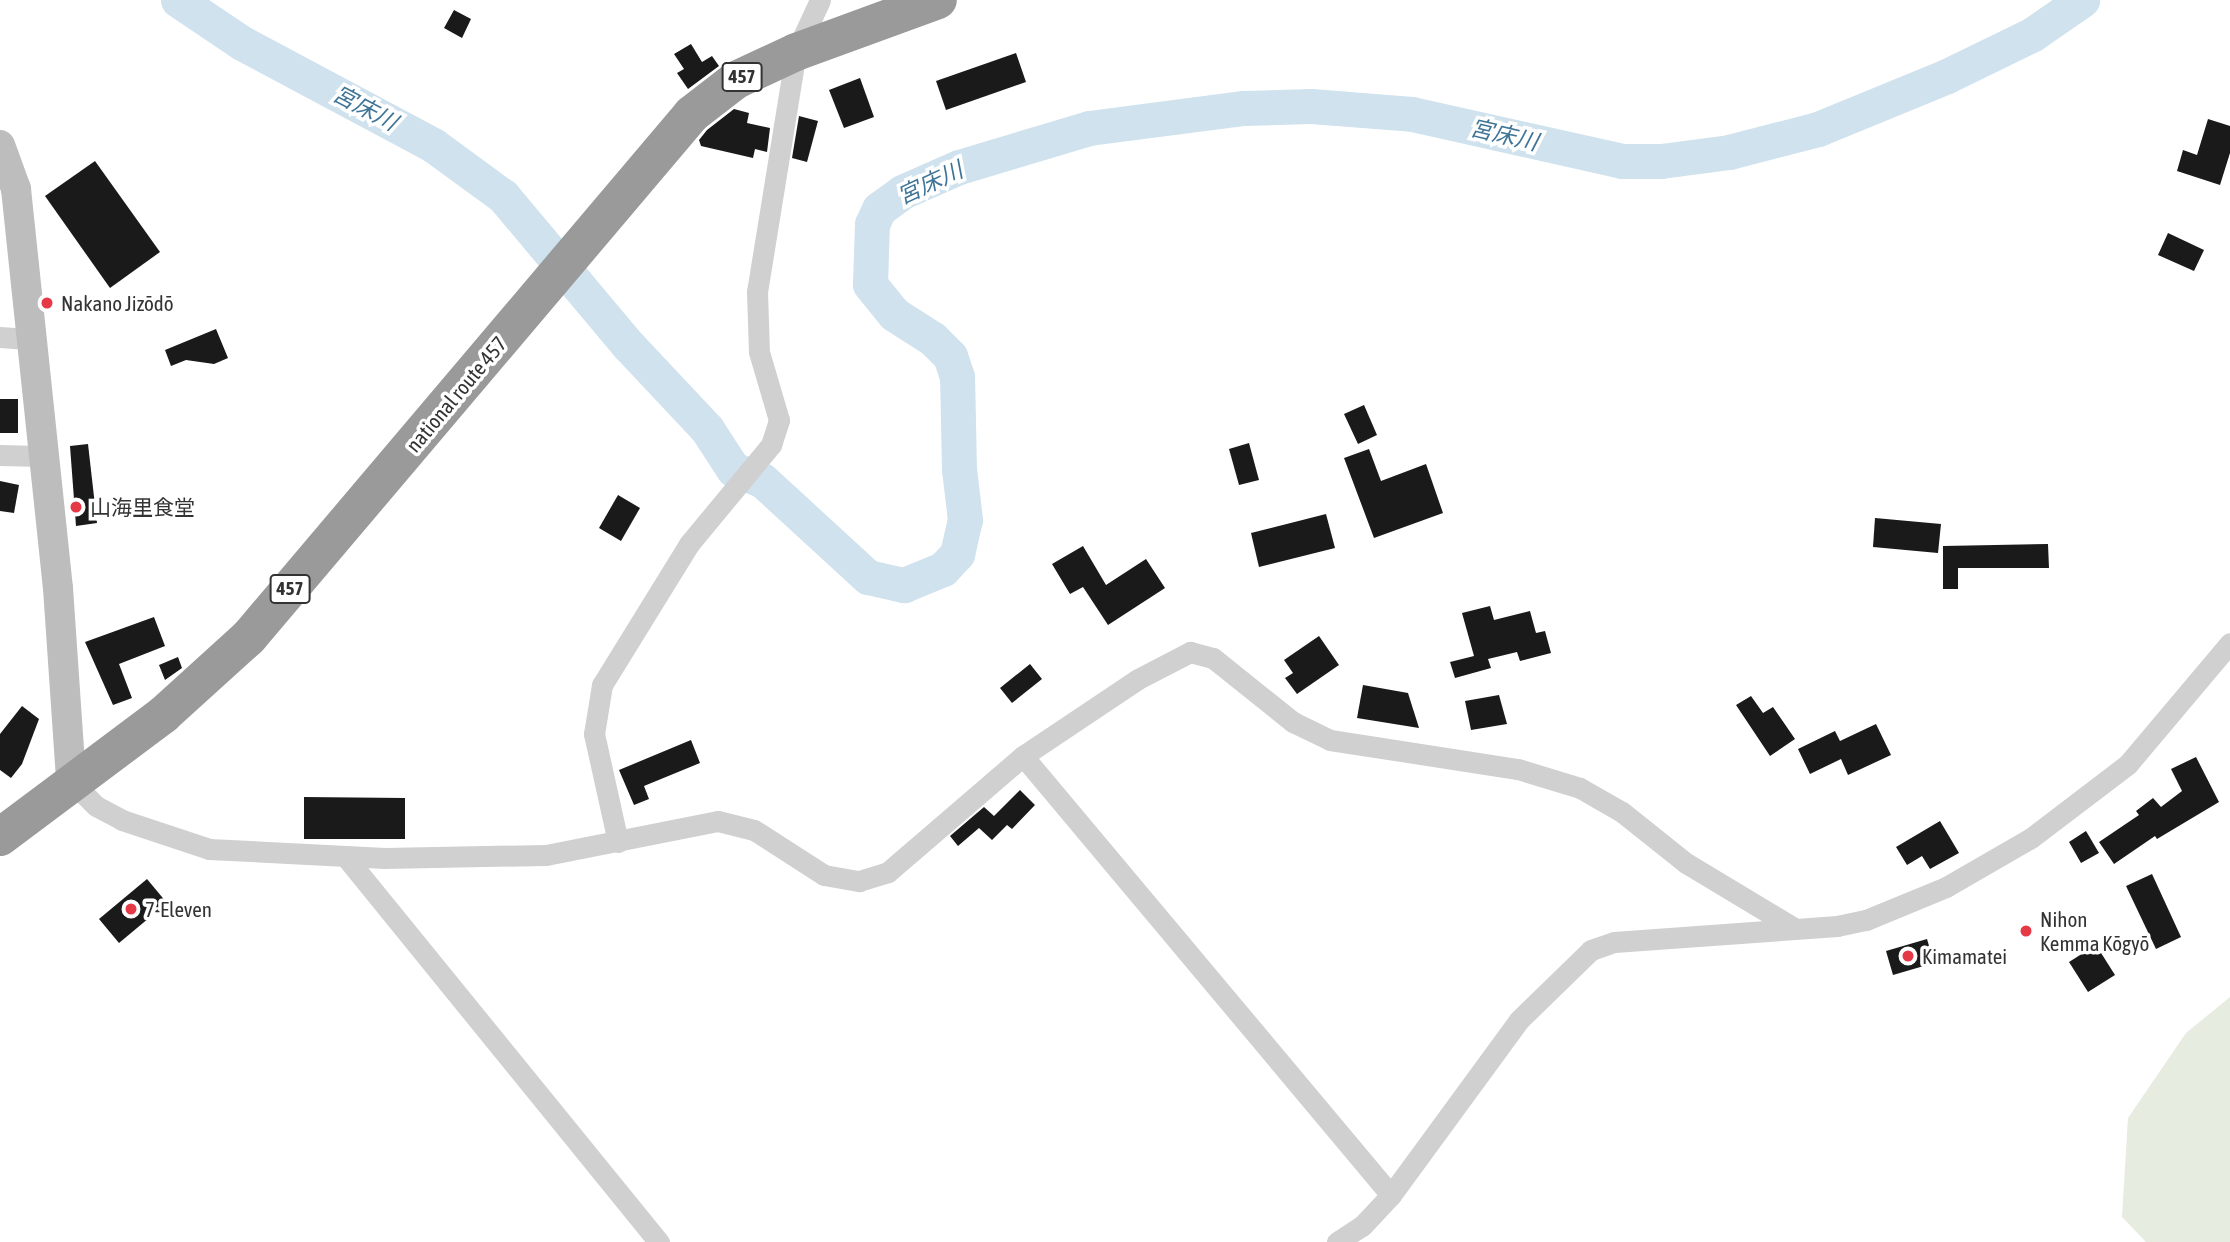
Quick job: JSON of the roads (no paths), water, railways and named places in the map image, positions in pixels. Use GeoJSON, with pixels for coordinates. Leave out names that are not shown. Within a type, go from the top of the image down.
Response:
{"type":"FeatureCollection","features":[{"type":"Feature","properties":{"kind":"highway","name":"national route 457"},"geometry":{"type":"LineString","coordinates":[[0,837],[71,780],[163,715],[249,637],[537,298],[594,226],[692,114],[736,80],[796,51],[938,0]]}},
{"type":"Feature","properties":{"kind":"street"},"geometry":{"type":"LineString","coordinates":[[618,842],[594,734],[602,685],[704,524],[765,451],[775,435],[779,409],[759,352],[757,292],[796,51],[820,0]]}},
{"type":"Feature","properties":{"kind":"street"},"geometry":{"type":"LineString","coordinates":[[0,145],[16,189],[41,456],[58,588],[71,780],[96,806],[176,841],[233,852],[345,856],[553,854],[718,821],[754,830],[824,874],[848,881],[879,878],[1023,756],[1164,662],[1190,652],[1222,664],[1293,722],[1330,740],[1518,769],[1580,788],[1622,812],[1686,863],[1796,929]]}},
{"type":"Feature","properties":{"kind":"street"},"geometry":{"type":"LineString","coordinates":[[0,337],[31,339]]}},
{"type":"Feature","properties":{"kind":"street"},"geometry":{"type":"LineString","coordinates":[[0,455],[41,456]]}},
{"type":"Feature","properties":{"kind":"street"},"geometry":{"type":"LineString","coordinates":[[1337,1242],[1362,1226],[1391,1195],[1519,1020],[1591,950],[1614,942],[1796,929],[1866,920],[1905,906],[1976,872],[2031,838],[2128,764],[2230,643]]}},
{"type":"Feature","properties":{"kind":"street"},"geometry":{"type":"LineString","coordinates":[[1023,756],[1391,1195]]}},
{"type":"Feature","properties":{"kind":"street"},"geometry":{"type":"LineString","coordinates":[[345,856],[659,1242]]}},
{"type":"Feature","properties":{"kind":"waterway","name":"宮床川"},"geometry":{"type":"LineString","coordinates":[[178,0],[242,43],[433,145],[503,196],[629,346],[707,429],[733,469],[762,480],[868,577],[904,585],[943,569],[957,554],[965,520],[959,469],[957,377],[950,356],[933,339],[894,314],[870,284],[872,224],[879,209],[902,192],[959,167],[1089,128],[1244,108],[1311,106],[1412,114],[1622,161],[1661,161],[1729,152],[1818,129],[1947,76],[2033,34],[2082,0]]}},
{"type":"Feature","properties":{"kind":"place","name":"Nakano Jizōdō"},"geometry":{"type":"Point","coordinates":[47,303]}},
{"type":"Feature","properties":{"kind":"place","name":"山海里食堂"},"geometry":{"type":"Point","coordinates":[76,507]}},
{"type":"Feature","properties":{"kind":"place","name":"7-Eleven"},"geometry":{"type":"Point","coordinates":[131,909]}},
{"type":"Feature","properties":{"kind":"place","name":"Nihon Kemma Kōgyō"},"geometry":{"type":"Point","coordinates":[2026,931]}},
{"type":"Feature","properties":{"kind":"place","name":"Kimamatei"},"geometry":{"type":"Point","coordinates":[1908,956]}}]}
